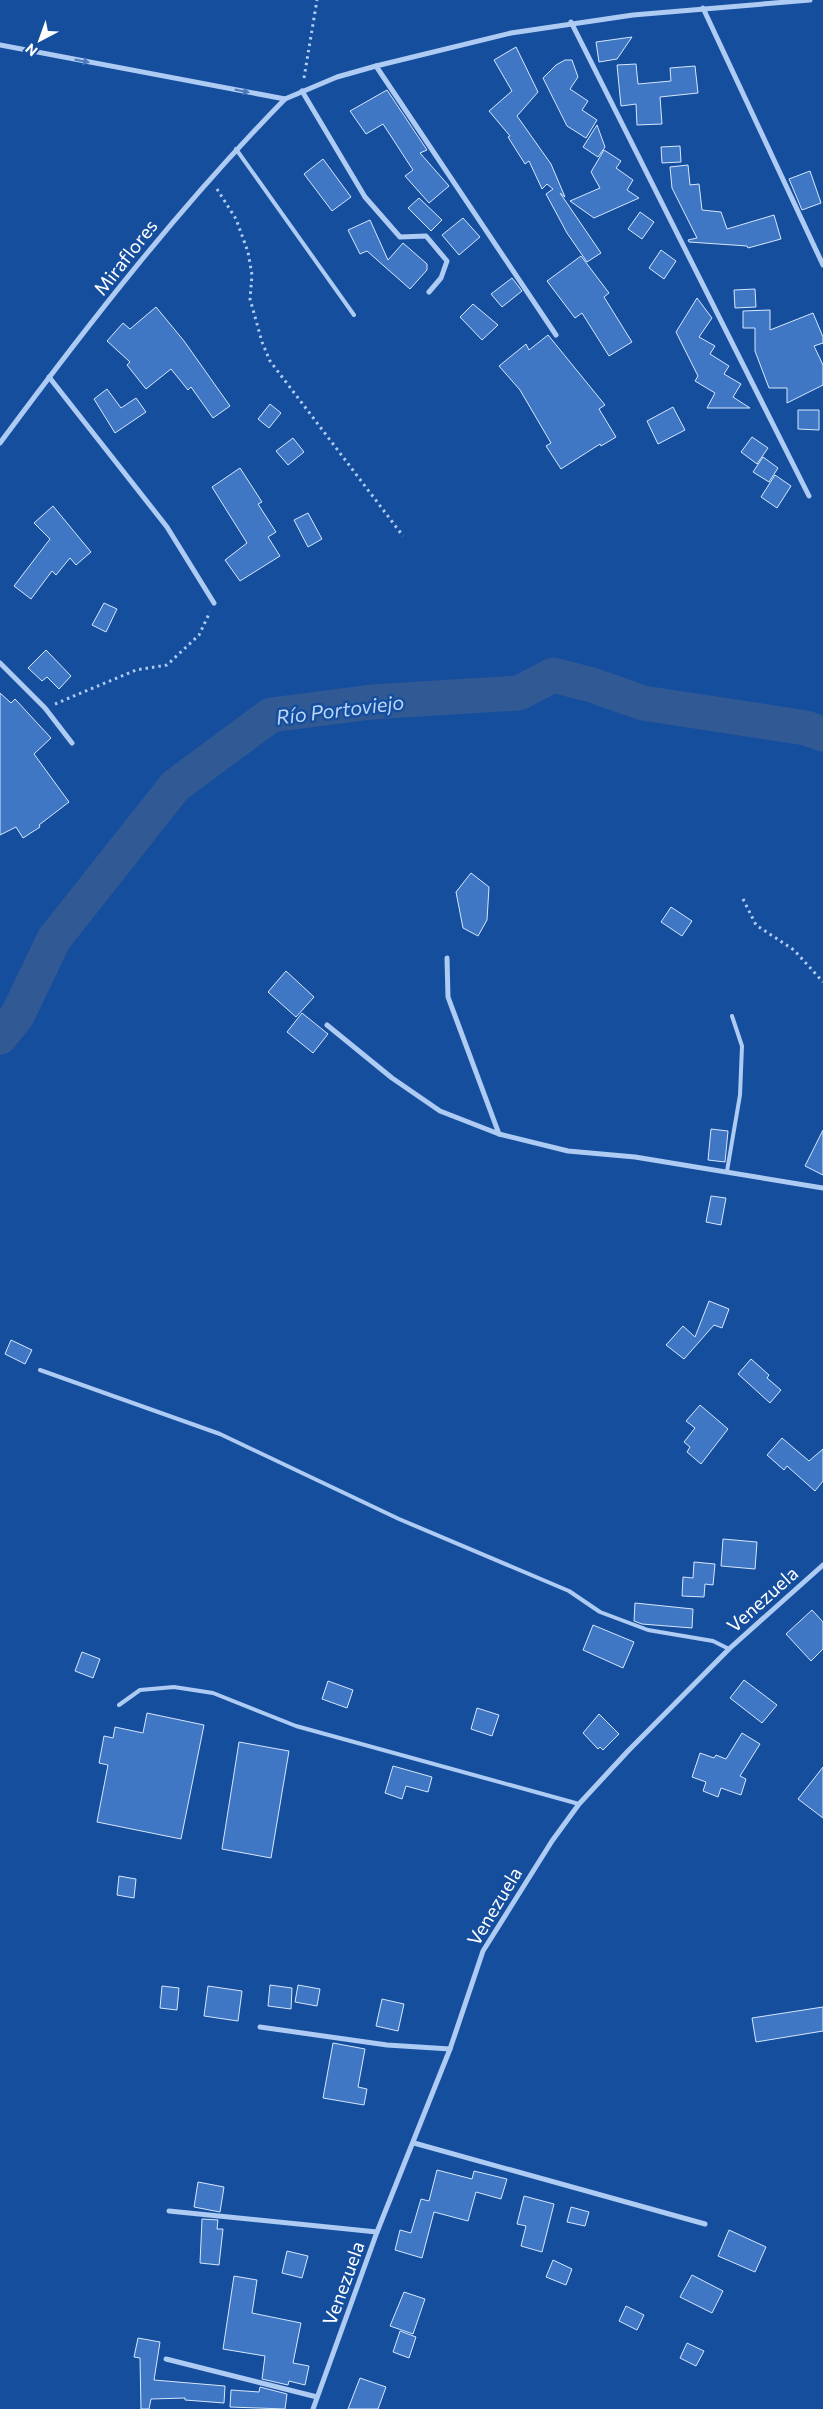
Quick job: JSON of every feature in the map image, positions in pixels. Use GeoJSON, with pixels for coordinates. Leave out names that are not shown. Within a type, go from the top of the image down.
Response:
{"type":"FeatureCollection","features":[{"type":"Feature","properties":{"kind":"street"},"geometry":{"type":"LineString","coordinates":[[0,45],[285,99],[302,91],[376,66],[468,42],[571,22],[703,8],[810,0]]}},
{"type":"Feature","properties":{"kind":"street"},"geometry":{"type":"LineString","coordinates":[[703,8],[823,266]]}},
{"type":"Feature","properties":{"kind":"street"},"geometry":{"type":"LineString","coordinates":[[571,22],[809,496]]}},
{"type":"Feature","properties":{"kind":"street"},"geometry":{"type":"LineString","coordinates":[[376,66],[556,335]]}},
{"type":"Feature","properties":{"kind":"street"},"geometry":{"type":"LineString","coordinates":[[302,91],[365,197],[400,237],[426,236],[447,262],[441,278],[429,292]]}},
{"type":"Feature","properties":{"kind":"street","name":"Miraflores"},"geometry":{"type":"LineString","coordinates":[[0,443],[49,377],[165,230],[236,149],[285,99]]}},
{"type":"Feature","properties":{"kind":"street"},"geometry":{"type":"LineString","coordinates":[[49,377],[167,527],[214,603]]}},
{"type":"Feature","properties":{"kind":"street"},"geometry":{"type":"LineString","coordinates":[[0,663],[45,708],[72,743]]}},
{"type":"Feature","properties":{"kind":"street"},"geometry":{"type":"LineString","coordinates":[[447,958],[448,997],[499,1134]]}},
{"type":"Feature","properties":{"kind":"street"},"geometry":{"type":"LineString","coordinates":[[327,1025],[392,1078],[440,1111],[499,1134],[568,1151],[635,1157],[823,1188]]}},
{"type":"Feature","properties":{"kind":"street","name":"Venezuela"},"geometry":{"type":"LineString","coordinates":[[313,2409],[377,2232],[450,2049],[482,1951],[552,1841],[579,1804],[628,1750],[729,1649],[823,1565]]}},
{"type":"Feature","properties":{"kind":"street"},"geometry":{"type":"LineString","coordinates":[[260,2027],[387,2045],[450,2049]]}},
{"type":"Feature","properties":{"kind":"street"},"geometry":{"type":"LineString","coordinates":[[414,2143],[705,2224]]}},
{"type":"Feature","properties":{"kind":"street"},"geometry":{"type":"LineString","coordinates":[[169,2211],[377,2232]]}},
{"type":"Feature","properties":{"kind":"street"},"geometry":{"type":"LineString","coordinates":[[166,2359],[317,2397]]}},
{"type":"Feature","properties":{"kind":"lane"},"geometry":{"type":"LineString","coordinates":[[236,149],[354,315]]}},
{"type":"Feature","properties":{"kind":"lane"},"geometry":{"type":"LineString","coordinates":[[728,1171],[740,1095],[742,1046],[732,1016]]}},
{"type":"Feature","properties":{"kind":"lane"},"geometry":{"type":"LineString","coordinates":[[40,1370],[220,1434],[399,1519],[569,1591],[600,1612],[648,1630],[713,1641],[729,1649]]}},
{"type":"Feature","properties":{"kind":"lane"},"geometry":{"type":"LineString","coordinates":[[119,1705],[140,1690],[174,1687],[213,1693],[296,1726],[579,1804]]}},
{"type":"Feature","properties":{"kind":"path"},"geometry":{"type":"LineString","coordinates":[[302,91],[317,0]]}},
{"type":"Feature","properties":{"kind":"path"},"geometry":{"type":"LineString","coordinates":[[209,179],[236,219],[248,252],[252,275],[250,299],[262,342],[270,361],[403,536]]}},
{"type":"Feature","properties":{"kind":"path"},"geometry":{"type":"LineString","coordinates":[[45,708],[136,670],[167,665],[199,635],[214,603]]}},
{"type":"Feature","properties":{"kind":"path"},"geometry":{"type":"LineString","coordinates":[[743,899],[756,925],[794,950],[823,982]]}},
{"type":"Feature","properties":{"kind":"building"},"geometry":{"type":"Polygon","coordinates":[[[632,37],[617,59],[599,62],[596,42],[632,37]]]}},
{"type":"Feature","properties":{"kind":"building"},"geometry":{"type":"Polygon","coordinates":[[[516,47],[538,92],[517,116],[551,164],[565,197],[560,193],[601,253],[587,262],[567,233],[546,194],[553,189],[547,184],[542,189],[529,161],[525,164],[508,137],[510,136],[489,111],[512,91],[494,60],[516,47]]]}},
{"type":"Feature","properties":{"kind":"building"},"geometry":{"type":"Polygon","coordinates":[[[565,60],[572,60],[578,77],[570,89],[588,101],[582,110],[597,120],[586,138],[567,126],[543,78],[556,65],[565,60]]]}},
{"type":"Feature","properties":{"kind":"building"},"geometry":{"type":"Polygon","coordinates":[[[636,64],[638,84],[671,81],[670,68],[695,66],[698,93],[660,97],[662,124],[637,125],[636,104],[621,106],[617,65],[636,64]]]}},
{"type":"Feature","properties":{"kind":"building"},"geometry":{"type":"Polygon","coordinates":[[[387,90],[427,150],[420,153],[449,186],[429,203],[405,176],[413,170],[383,124],[366,134],[350,111],[387,90]]]}},
{"type":"Feature","properties":{"kind":"building"},"geometry":{"type":"Polygon","coordinates":[[[597,125],[605,147],[598,157],[583,147],[597,125]]]}},
{"type":"Feature","properties":{"kind":"building"},"geometry":{"type":"Polygon","coordinates":[[[680,146],[681,162],[662,163],[661,147],[680,146]]]}},
{"type":"Feature","properties":{"kind":"building"},"geometry":{"type":"Polygon","coordinates":[[[604,150],[621,161],[616,168],[633,180],[627,190],[639,198],[594,218],[570,201],[600,188],[591,172],[604,150]]]}},
{"type":"Feature","properties":{"kind":"building"},"geometry":{"type":"Polygon","coordinates":[[[323,159],[351,197],[332,211],[304,174],[323,159]]]}},
{"type":"Feature","properties":{"kind":"building"},"geometry":{"type":"Polygon","coordinates":[[[688,165],[690,185],[699,184],[702,210],[721,212],[727,229],[774,215],[781,239],[748,248],[747,246],[689,242],[688,240],[697,238],[672,188],[670,167],[688,165]]]}},
{"type":"Feature","properties":{"kind":"building"},"geometry":{"type":"Polygon","coordinates":[[[810,171],[821,203],[802,210],[789,179],[810,171]]]}},
{"type":"Feature","properties":{"kind":"building"},"geometry":{"type":"Polygon","coordinates":[[[419,198],[442,220],[431,231],[408,208],[419,198]]]}},
{"type":"Feature","properties":{"kind":"building"},"geometry":{"type":"Polygon","coordinates":[[[640,212],[654,222],[642,239],[628,229],[640,212]]]}},
{"type":"Feature","properties":{"kind":"building"},"geometry":{"type":"Polygon","coordinates":[[[463,218],[480,237],[459,255],[442,235],[463,218]]]}},
{"type":"Feature","properties":{"kind":"building"},"geometry":{"type":"Polygon","coordinates":[[[370,220],[388,260],[403,243],[427,264],[427,270],[410,289],[367,251],[360,254],[348,230],[370,220]]]}},
{"type":"Feature","properties":{"kind":"building"},"geometry":{"type":"Polygon","coordinates":[[[661,250],[676,261],[664,279],[649,268],[661,250]]]}},
{"type":"Feature","properties":{"kind":"building"},"geometry":{"type":"Polygon","coordinates":[[[581,256],[609,293],[604,297],[632,342],[609,356],[582,313],[575,318],[547,281],[581,256]]]}},
{"type":"Feature","properties":{"kind":"building"},"geometry":{"type":"Polygon","coordinates":[[[512,278],[522,291],[502,307],[491,294],[512,278]]]}},
{"type":"Feature","properties":{"kind":"building"},"geometry":{"type":"Polygon","coordinates":[[[755,289],[756,307],[735,308],[734,290],[755,289]]]}},
{"type":"Feature","properties":{"kind":"building"},"geometry":{"type":"Polygon","coordinates":[[[697,298],[712,318],[699,337],[715,346],[710,354],[729,366],[724,374],[741,384],[733,397],[750,408],[707,408],[715,393],[695,381],[698,376],[676,332],[697,298]]]}},
{"type":"Feature","properties":{"kind":"building"},"geometry":{"type":"Polygon","coordinates":[[[473,304],[498,325],[482,340],[460,317],[473,304]]]}},
{"type":"Feature","properties":{"kind":"building"},"geometry":{"type":"Polygon","coordinates":[[[156,307],[184,341],[230,406],[213,418],[191,387],[188,390],[171,369],[146,389],[127,365],[130,362],[107,341],[123,323],[130,329],[156,307]]]}},
{"type":"Feature","properties":{"kind":"building"},"geometry":{"type":"Polygon","coordinates":[[[770,310],[770,330],[813,313],[823,337],[823,343],[814,346],[823,365],[823,385],[787,403],[787,388],[769,388],[755,351],[755,328],[743,328],[743,311],[770,310]]]}},
{"type":"Feature","properties":{"kind":"building"},"geometry":{"type":"Polygon","coordinates":[[[548,335],[605,405],[599,409],[616,437],[601,446],[600,444],[561,469],[546,446],[551,443],[520,390],[499,366],[526,344],[529,350],[548,335]]]}},
{"type":"Feature","properties":{"kind":"building"},"geometry":{"type":"Polygon","coordinates":[[[107,389],[121,408],[136,398],[146,412],[115,433],[94,399],[107,389]]]}},
{"type":"Feature","properties":{"kind":"building"},"geometry":{"type":"Polygon","coordinates":[[[270,404],[281,413],[269,428],[258,419],[270,404]]]}},
{"type":"Feature","properties":{"kind":"building"},"geometry":{"type":"Polygon","coordinates":[[[673,407],[685,430],[658,444],[647,421],[673,407]]]}},
{"type":"Feature","properties":{"kind":"building"},"geometry":{"type":"Polygon","coordinates":[[[798,410],[819,410],[819,430],[798,429],[798,410]]]}},
{"type":"Feature","properties":{"kind":"building"},"geometry":{"type":"Polygon","coordinates":[[[752,437],[768,448],[757,464],[741,452],[752,437]]]}},
{"type":"Feature","properties":{"kind":"building"},"geometry":{"type":"Polygon","coordinates":[[[293,438],[304,452],[288,465],[276,451],[293,438]]]}},
{"type":"Feature","properties":{"kind":"building"},"geometry":{"type":"Polygon","coordinates":[[[763,457],[778,468],[769,482],[753,472],[763,457]]]}},
{"type":"Feature","properties":{"kind":"building"},"geometry":{"type":"Polygon","coordinates":[[[240,468],[262,502],[258,504],[276,532],[268,537],[280,556],[240,581],[225,560],[247,543],[212,487],[240,468]]]}},
{"type":"Feature","properties":{"kind":"building"},"geometry":{"type":"Polygon","coordinates":[[[775,475],[791,486],[777,508],[761,497],[775,475]]]}},
{"type":"Feature","properties":{"kind":"building"},"geometry":{"type":"Polygon","coordinates":[[[53,506],[91,552],[76,565],[70,558],[56,575],[52,571],[31,599],[14,586],[50,539],[34,523],[53,506]]]}},
{"type":"Feature","properties":{"kind":"building"},"geometry":{"type":"Polygon","coordinates":[[[308,513],[322,539],[308,547],[294,520],[308,513]]]}},
{"type":"Feature","properties":{"kind":"building"},"geometry":{"type":"Polygon","coordinates":[[[104,603],[117,609],[106,632],[92,625],[104,603]]]}},
{"type":"Feature","properties":{"kind":"building"},"geometry":{"type":"Polygon","coordinates":[[[46,650],[71,676],[59,689],[47,677],[42,681],[28,668],[46,650]]]}},
{"type":"Feature","properties":{"kind":"building"},"geometry":{"type":"Polygon","coordinates":[[[0,693],[11,703],[15,699],[51,738],[34,754],[69,802],[39,825],[40,827],[23,838],[16,827],[0,835],[0,693]]]}},
{"type":"Feature","properties":{"kind":"building"},"geometry":{"type":"Polygon","coordinates":[[[471,873],[489,887],[487,920],[478,936],[463,928],[456,892],[471,873]]]}},
{"type":"Feature","properties":{"kind":"building"},"geometry":{"type":"Polygon","coordinates":[[[671,907],[692,921],[682,936],[661,922],[671,907]]]}},
{"type":"Feature","properties":{"kind":"building"},"geometry":{"type":"Polygon","coordinates":[[[286,971],[314,997],[296,1017],[268,992],[286,971]]]}},
{"type":"Feature","properties":{"kind":"building"},"geometry":{"type":"Polygon","coordinates":[[[302,1013],[328,1034],[313,1053],[287,1032],[302,1013]]]}},
{"type":"Feature","properties":{"kind":"building"},"geometry":{"type":"Polygon","coordinates":[[[711,1129],[728,1131],[725,1162],[708,1160],[711,1129]]]}},
{"type":"Feature","properties":{"kind":"building"},"geometry":{"type":"Polygon","coordinates":[[[823,1130],[823,1175],[805,1166],[823,1130]]]}},
{"type":"Feature","properties":{"kind":"building"},"geometry":{"type":"Polygon","coordinates":[[[711,1196],[726,1198],[721,1225],[706,1222],[711,1196]]]}},
{"type":"Feature","properties":{"kind":"building"},"geometry":{"type":"Polygon","coordinates":[[[709,1301],[729,1309],[722,1328],[714,1325],[684,1359],[666,1345],[683,1326],[695,1337],[709,1301]]]}},
{"type":"Feature","properties":{"kind":"building"},"geometry":{"type":"Polygon","coordinates":[[[11,1340],[32,1350],[25,1364],[5,1354],[11,1340]]]}},
{"type":"Feature","properties":{"kind":"building"},"geometry":{"type":"Polygon","coordinates":[[[751,1359],[769,1375],[767,1378],[781,1390],[770,1403],[738,1374],[751,1359]]]}},
{"type":"Feature","properties":{"kind":"building"},"geometry":{"type":"Polygon","coordinates":[[[700,1405],[728,1429],[701,1464],[687,1452],[690,1447],[684,1442],[695,1428],[686,1421],[700,1405]]]}},
{"type":"Feature","properties":{"kind":"building"},"geometry":{"type":"Polygon","coordinates":[[[782,1438],[809,1461],[823,1449],[823,1481],[815,1491],[787,1466],[784,1470],[767,1455],[782,1438]]]}},
{"type":"Feature","properties":{"kind":"building"},"geometry":{"type":"Polygon","coordinates":[[[723,1539],[757,1542],[755,1569],[721,1566],[723,1539]]]}},
{"type":"Feature","properties":{"kind":"building"},"geometry":{"type":"Polygon","coordinates":[[[694,1562],[715,1564],[713,1585],[705,1584],[704,1597],[682,1596],[683,1577],[693,1578],[694,1562]]]}},
{"type":"Feature","properties":{"kind":"building"},"geometry":{"type":"Polygon","coordinates":[[[635,1603],[693,1609],[692,1628],[642,1624],[634,1621],[635,1603]]]}},
{"type":"Feature","properties":{"kind":"building"},"geometry":{"type":"Polygon","coordinates":[[[812,1610],[823,1622],[823,1649],[811,1661],[786,1634],[812,1610]]]}},
{"type":"Feature","properties":{"kind":"building"},"geometry":{"type":"Polygon","coordinates":[[[593,1625],[634,1642],[623,1668],[583,1650],[593,1625]]]}},
{"type":"Feature","properties":{"kind":"building"},"geometry":{"type":"Polygon","coordinates":[[[82,1652],[100,1659],[93,1678],[75,1671],[82,1652]]]}},
{"type":"Feature","properties":{"kind":"building"},"geometry":{"type":"Polygon","coordinates":[[[744,1680],[777,1705],[762,1723],[730,1698],[744,1680]]]}},
{"type":"Feature","properties":{"kind":"building"},"geometry":{"type":"Polygon","coordinates":[[[328,1681],[353,1690],[347,1708],[322,1699],[328,1681]]]}},
{"type":"Feature","properties":{"kind":"building"},"geometry":{"type":"Polygon","coordinates":[[[477,1708],[499,1715],[492,1736],[471,1729],[477,1708]]]}},
{"type":"Feature","properties":{"kind":"building"},"geometry":{"type":"Polygon","coordinates":[[[147,1713],[204,1725],[181,1839],[97,1822],[108,1765],[99,1763],[104,1736],[113,1738],[115,1727],[143,1733],[147,1713]]]}},
{"type":"Feature","properties":{"kind":"building"},"geometry":{"type":"Polygon","coordinates":[[[599,1714],[619,1734],[603,1750],[600,1747],[598,1749],[583,1733],[599,1714]]]}},
{"type":"Feature","properties":{"kind":"building"},"geometry":{"type":"Polygon","coordinates":[[[742,1733],[760,1744],[740,1776],[746,1779],[741,1795],[721,1788],[718,1797],[703,1791],[706,1782],[692,1777],[700,1753],[714,1758],[716,1755],[726,1759],[742,1733]]]}},
{"type":"Feature","properties":{"kind":"building"},"geometry":{"type":"Polygon","coordinates":[[[239,1742],[289,1751],[271,1858],[222,1849],[239,1742]]]}},
{"type":"Feature","properties":{"kind":"building"},"geometry":{"type":"Polygon","coordinates":[[[393,1766],[432,1777],[428,1792],[406,1786],[402,1799],[385,1793],[393,1766]]]}},
{"type":"Feature","properties":{"kind":"building"},"geometry":{"type":"Polygon","coordinates":[[[823,1767],[823,1818],[798,1799],[823,1767]]]}},
{"type":"Feature","properties":{"kind":"building"},"geometry":{"type":"Polygon","coordinates":[[[119,1876],[136,1879],[134,1898],[117,1895],[119,1876]]]}},
{"type":"Feature","properties":{"kind":"building"},"geometry":{"type":"Polygon","coordinates":[[[270,1985],[292,1988],[291,2009],[268,2006],[270,1985]]]}},
{"type":"Feature","properties":{"kind":"building"},"geometry":{"type":"Polygon","coordinates":[[[298,1985],[320,1989],[317,2006],[295,2002],[298,1985]]]}},
{"type":"Feature","properties":{"kind":"building"},"geometry":{"type":"Polygon","coordinates":[[[162,1986],[179,1988],[177,2010],[160,2008],[162,1986]]]}},
{"type":"Feature","properties":{"kind":"building"},"geometry":{"type":"Polygon","coordinates":[[[208,1986],[242,1991],[238,2021],[204,2016],[208,1986]]]}},
{"type":"Feature","properties":{"kind":"building"},"geometry":{"type":"Polygon","coordinates":[[[382,1999],[404,2004],[398,2031],[376,2026],[382,1999]]]}},
{"type":"Feature","properties":{"kind":"building"},"geometry":{"type":"Polygon","coordinates":[[[823,2007],[823,2031],[756,2042],[752,2018],[823,2007]]]}},
{"type":"Feature","properties":{"kind":"building"},"geometry":{"type":"Polygon","coordinates":[[[333,2043],[365,2049],[358,2087],[367,2089],[364,2105],[323,2098],[333,2043]]]}},
{"type":"Feature","properties":{"kind":"building"},"geometry":{"type":"Polygon","coordinates":[[[437,2170],[472,2179],[474,2171],[507,2179],[501,2199],[476,2192],[468,2221],[434,2212],[422,2258],[395,2250],[400,2230],[411,2233],[421,2199],[429,2201],[437,2170]]]}},
{"type":"Feature","properties":{"kind":"building"},"geometry":{"type":"Polygon","coordinates":[[[198,2182],[224,2187],[220,2212],[194,2207],[198,2182]]]}},
{"type":"Feature","properties":{"kind":"building"},"geometry":{"type":"Polygon","coordinates":[[[524,2196],[554,2204],[542,2252],[521,2246],[526,2226],[517,2224],[524,2196]]]}},
{"type":"Feature","properties":{"kind":"building"},"geometry":{"type":"Polygon","coordinates":[[[571,2207],[589,2212],[585,2226],[567,2222],[571,2207]]]}},
{"type":"Feature","properties":{"kind":"building"},"geometry":{"type":"Polygon","coordinates":[[[202,2219],[218,2220],[217,2229],[223,2229],[219,2265],[200,2263],[202,2219]]]}},
{"type":"Feature","properties":{"kind":"building"},"geometry":{"type":"Polygon","coordinates":[[[729,2230],[766,2247],[755,2272],[718,2256],[729,2230]]]}},
{"type":"Feature","properties":{"kind":"building"},"geometry":{"type":"Polygon","coordinates":[[[287,2251],[308,2256],[302,2278],[282,2273],[287,2251]]]}},
{"type":"Feature","properties":{"kind":"building"},"geometry":{"type":"Polygon","coordinates":[[[553,2260],[572,2269],[566,2285],[546,2277],[553,2260]]]}},
{"type":"Feature","properties":{"kind":"building"},"geometry":{"type":"Polygon","coordinates":[[[692,2275],[723,2291],[712,2313],[680,2297],[692,2275]]]}},
{"type":"Feature","properties":{"kind":"building"},"geometry":{"type":"Polygon","coordinates":[[[234,2276],[257,2280],[252,2313],[301,2323],[293,2363],[309,2366],[305,2385],[289,2381],[288,2385],[262,2379],[265,2356],[223,2349],[234,2276]]]}},
{"type":"Feature","properties":{"kind":"building"},"geometry":{"type":"Polygon","coordinates":[[[404,2292],[425,2299],[413,2334],[390,2326],[404,2292]]]}},
{"type":"Feature","properties":{"kind":"building"},"geometry":{"type":"Polygon","coordinates":[[[626,2306],[644,2315],[637,2330],[619,2321],[626,2306]]]}},
{"type":"Feature","properties":{"kind":"building"},"geometry":{"type":"Polygon","coordinates":[[[400,2331],[416,2337],[409,2358],[393,2352],[400,2331]]]}},
{"type":"Feature","properties":{"kind":"building"},"geometry":{"type":"Polygon","coordinates":[[[138,2338],[160,2342],[154,2380],[225,2386],[224,2403],[185,2400],[185,2398],[151,2399],[149,2409],[141,2409],[140,2358],[134,2357],[138,2338]]]}},
{"type":"Feature","properties":{"kind":"building"},"geometry":{"type":"Polygon","coordinates":[[[687,2343],[704,2351],[696,2366],[680,2358],[687,2343]]]}},
{"type":"Feature","properties":{"kind":"building"},"geometry":{"type":"Polygon","coordinates":[[[360,2378],[386,2387],[378,2409],[348,2409],[360,2378]]]}},
{"type":"Feature","properties":{"kind":"building"},"geometry":{"type":"Polygon","coordinates":[[[260,2387],[287,2394],[285,2409],[230,2407],[231,2390],[259,2392],[260,2387]]]}},
{"type":"Feature","properties":{"kind":"waterway","name":"Río Portoviejo"},"geometry":{"type":"LineString","coordinates":[[0,1037],[17,1016],[54,939],[175,786],[271,715],[372,702],[519,693],[553,675],[592,685],[643,703],[806,728],[823,734]]}}]}
